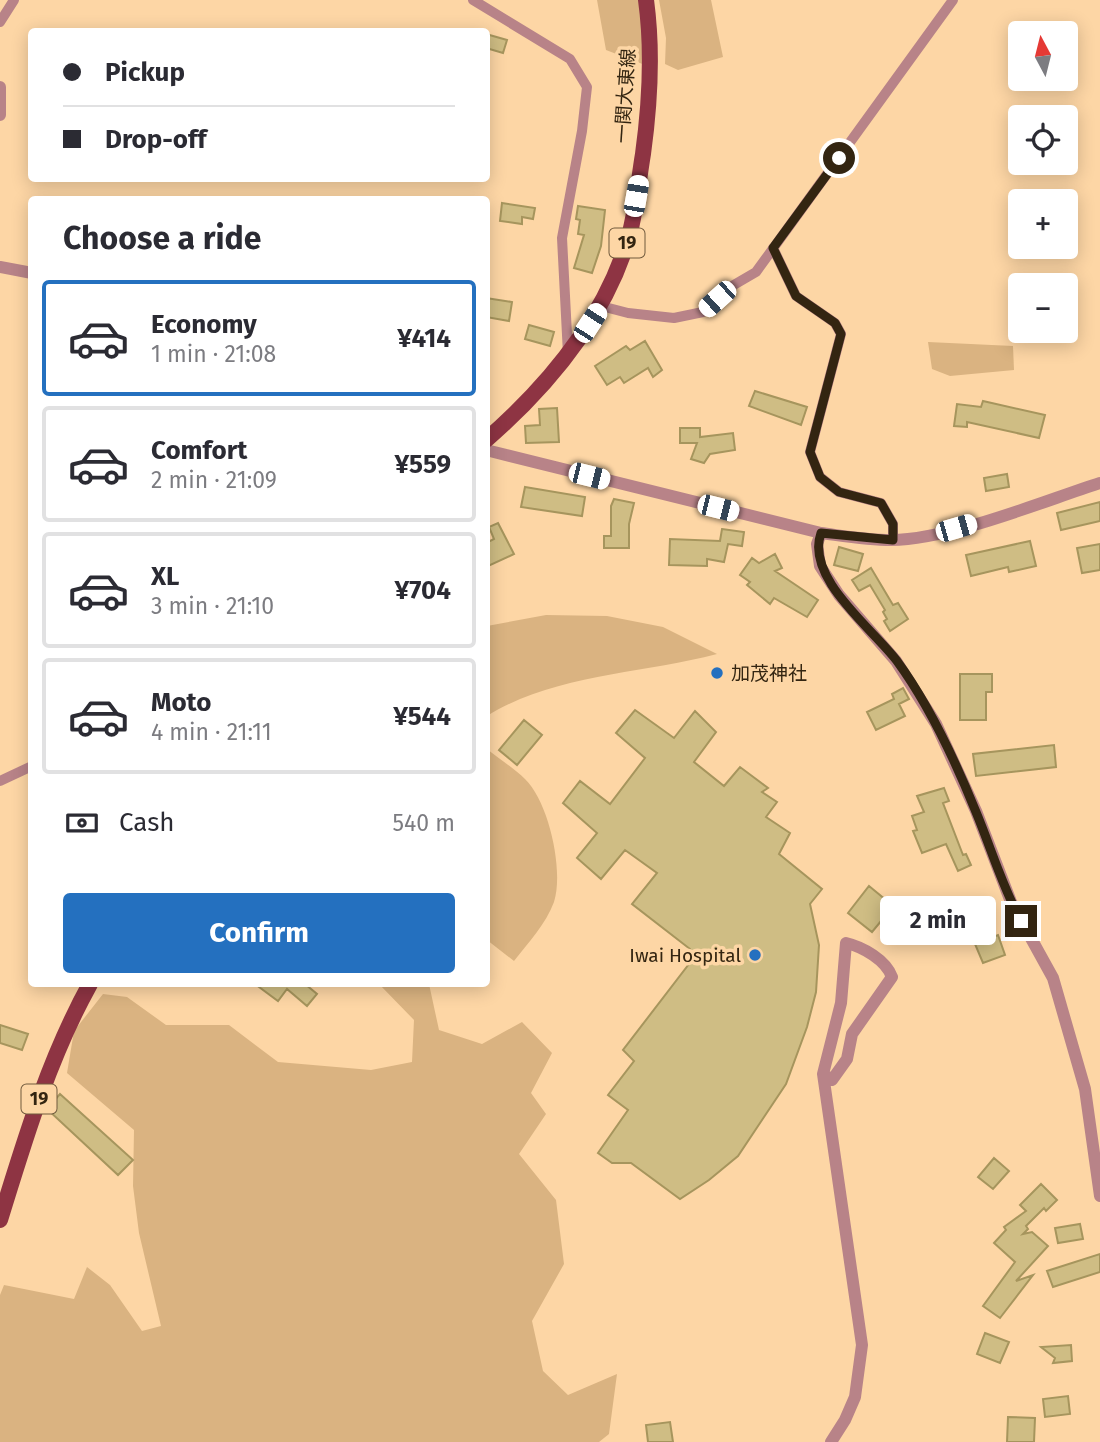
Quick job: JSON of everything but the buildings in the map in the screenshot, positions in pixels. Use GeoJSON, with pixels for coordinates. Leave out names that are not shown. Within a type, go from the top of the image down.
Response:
{"type":"FeatureCollection","features":[{"type":"Feature","properties":{"kind":"main road","name":"一関大東線"},"geometry":{"type":"LineString","coordinates":[[490,437],[517,413],[568,356],[601,306],[628,242],[649,109],[650,48],[646,0]]}},
{"type":"Feature","properties":{"kind":"main road","name":"19"},"geometry":{"type":"LineString","coordinates":[[0,1220],[24,1142],[60,1042],[88,987]]}},
{"type":"Feature","properties":{"kind":"street"},"geometry":{"type":"LineString","coordinates":[[0,22],[14,0]]}},
{"type":"Feature","properties":{"kind":"street"},"geometry":{"type":"LineString","coordinates":[[473,0],[570,59],[587,87],[582,131],[562,238],[568,356]]}},
{"type":"Feature","properties":{"kind":"street"},"geometry":{"type":"LineString","coordinates":[[601,306],[628,313],[674,317],[703,312],[732,286],[756,272],[953,0]]}},
{"type":"Feature","properties":{"kind":"street"},"geometry":{"type":"LineString","coordinates":[[0,87],[0,116]]}},
{"type":"Feature","properties":{"kind":"street"},"geometry":{"type":"LineString","coordinates":[[773,248],[796,296],[835,323],[841,334],[810,452],[820,477],[839,492],[881,503],[893,524],[893,540]]}},
{"type":"Feature","properties":{"kind":"street"},"geometry":{"type":"LineString","coordinates":[[0,267],[28,272]]}},
{"type":"Feature","properties":{"kind":"street"},"geometry":{"type":"LineString","coordinates":[[490,451],[821,533],[893,540],[956,528],[1100,483]]}},
{"type":"Feature","properties":{"kind":"street"},"geometry":{"type":"LineString","coordinates":[[821,533],[817,544],[820,566],[839,595],[896,660],[936,724],[976,811],[1010,902],[1053,978],[1085,1089],[1100,1196]]}},
{"type":"Feature","properties":{"kind":"street"},"geometry":{"type":"LineString","coordinates":[[0,781],[28,768]]}},
{"type":"Feature","properties":{"kind":"street"},"geometry":{"type":"LineString","coordinates":[[823,1074],[832,1080],[848,1059],[852,1034],[892,977],[890,970],[867,952],[846,943],[841,1003],[823,1074],[862,1345],[856,1397],[831,1442]]}},
{"type":"Feature","properties":{"kind":"shaded area"},"geometry":{"type":"Polygon","coordinates":[[[597,0],[639,0],[645,65],[606,50],[597,0]]]}},
{"type":"Feature","properties":{"kind":"shaded area"},"geometry":{"type":"Polygon","coordinates":[[[659,0],[711,0],[723,57],[678,70],[665,64],[666,38],[659,0]]]}},
{"type":"Feature","properties":{"kind":"shaded area"},"geometry":{"type":"Polygon","coordinates":[[[928,342],[1013,346],[1014,370],[950,376],[932,369],[928,342]]]}},
{"type":"Feature","properties":{"kind":"shaded area"},"geometry":{"type":"Polygon","coordinates":[[[546,615],[607,616],[663,627],[717,654],[570,683],[541,691],[490,714],[490,625],[546,615]]]}},
{"type":"Feature","properties":{"kind":"shaded area"},"geometry":{"type":"Polygon","coordinates":[[[490,751],[521,775],[534,790],[547,820],[556,856],[557,889],[551,910],[542,926],[514,961],[490,942],[490,751]]]}},
{"type":"Feature","properties":{"kind":"shaded area"},"geometry":{"type":"Polygon","coordinates":[[[382,987],[430,987],[439,1030],[482,1044],[522,1022],[552,1053],[531,1093],[546,1114],[519,1154],[556,1200],[564,1264],[532,1321],[543,1371],[568,1395],[617,1374],[609,1434],[599,1442],[0,1442],[0,1295],[4,1285],[74,1299],[87,1267],[110,1285],[142,1331],[161,1326],[139,1233],[133,1186],[134,1130],[67,1073],[74,1031],[103,994],[127,997],[166,1025],[229,1025],[278,1062],[371,1070],[412,1062],[414,1020],[382,987]]]}},
{"type":"Feature","properties":{"kind":"place","name":"加茂神社"},"geometry":{"type":"Point","coordinates":[717,673]}},
{"type":"Feature","properties":{"kind":"place","name":"Iwai Hospital"},"geometry":{"type":"Point","coordinates":[755,955]}},
{"type":"Feature","properties":{"kind":"route"},"geometry":{"type":"LineString","coordinates":[[839,158],[773,248],[796,296],[835,323],[841,334],[810,452],[820,477],[839,492],[881,503],[893,524],[893,540],[860,539],[821,533],[817,544],[820,566],[839,595],[896,660],[936,724],[976,811],[1010,902],[1021,921]]}}]}
